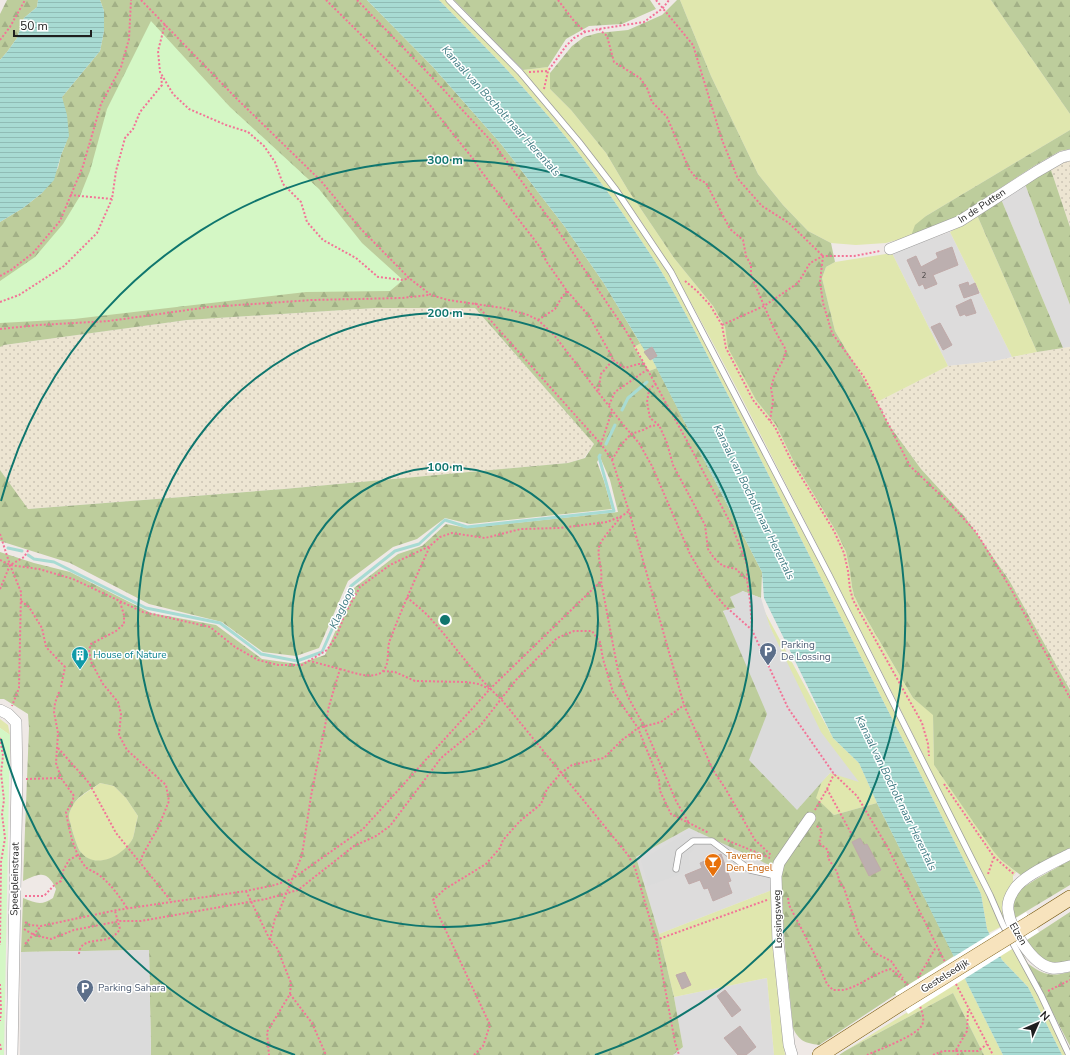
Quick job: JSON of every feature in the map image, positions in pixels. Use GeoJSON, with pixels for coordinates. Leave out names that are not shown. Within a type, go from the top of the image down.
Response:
{"type":"FeatureCollection","features":[{"type":"Feature","properties":{"kind":"main road","name":"Gestelsedijk"},"geometry":{"type":"LineString","coordinates":[[820,1055],[1070,898]]}},
{"type":"Feature","properties":{"kind":"street","name":"In de Putten"},"geometry":{"type":"LineString","coordinates":[[890,249],[960,221],[1036,172],[1062,157],[1070,155]]}},
{"type":"Feature","properties":{"kind":"street","name":"Speelpleinstraat"},"geometry":{"type":"LineString","coordinates":[[4,712],[16,722],[17,780],[12,1055]]}},
{"type":"Feature","properties":{"kind":"street","name":"Lossingsweg"},"geometry":{"type":"LineString","coordinates":[[792,1055],[789,1045],[778,942],[776,876],[778,863],[810,818]]}},
{"type":"Feature","properties":{"kind":"street","name":"Elzen"},"geometry":{"type":"LineString","coordinates":[[1070,854],[1021,881],[1014,889],[1009,899],[1008,909],[1010,921],[1022,943],[1032,956],[1042,964],[1052,968],[1070,966]]}},
{"type":"Feature","properties":{"kind":"lane"},"geometry":{"type":"LineString","coordinates":[[449,0],[520,72],[579,142],[616,190],[671,272],[829,575],[1069,1055]]}},
{"type":"Feature","properties":{"kind":"lane"},"geometry":{"type":"LineString","coordinates":[[676,869],[679,852],[692,841],[712,841],[750,870],[776,876]]}},
{"type":"Feature","properties":{"kind":"path"},"geometry":{"type":"LineString","coordinates":[[0,40],[10,27],[25,0]]}},
{"type":"Feature","properties":{"kind":"path"},"geometry":{"type":"LineString","coordinates":[[0,276],[11,270],[33,253],[60,221],[83,166],[101,104],[121,67],[129,39],[131,0]]}},
{"type":"Feature","properties":{"kind":"path"},"geometry":{"type":"LineString","coordinates":[[142,0],[234,96],[321,181],[360,228],[408,278],[431,295],[448,300],[503,308],[528,315],[538,320],[554,335],[598,393],[609,405],[612,411],[639,443],[652,466],[690,554],[710,588],[724,605],[752,630]]}},
{"type":"Feature","properties":{"kind":"path"},"geometry":{"type":"LineString","coordinates":[[326,0],[435,110],[448,130],[474,160],[481,172],[540,247],[546,261],[588,316],[612,360],[625,368],[638,364],[645,364]]}},
{"type":"Feature","properties":{"kind":"path"},"geometry":{"type":"LineString","coordinates":[[357,0],[428,72],[494,144],[560,232],[626,331],[656,382],[732,526],[747,565],[752,630],[788,708],[834,774],[857,796],[861,802],[888,848],[947,967]]}},
{"type":"Feature","properties":{"kind":"path"},"geometry":{"type":"LineString","coordinates":[[558,0],[574,21],[585,32]]}},
{"type":"Feature","properties":{"kind":"path"},"geometry":{"type":"LineString","coordinates":[[656,0],[693,45],[722,140],[738,179],[762,206],[789,223],[823,256]]}},
{"type":"Feature","properties":{"kind":"path"},"geometry":{"type":"LineString","coordinates":[[542,97],[548,71],[566,46],[574,38],[585,32],[644,22],[663,8],[669,0]]}},
{"type":"Feature","properties":{"kind":"path"},"geometry":{"type":"LineString","coordinates":[[0,302],[19,295],[64,266],[97,233],[112,199],[116,171],[125,138],[133,129],[140,112],[162,85],[158,51],[165,24]]}},
{"type":"Feature","properties":{"kind":"path"},"geometry":{"type":"LineString","coordinates":[[599,29],[607,36],[614,62],[640,78],[647,88],[652,102],[667,117],[689,169],[696,178],[706,183],[730,228],[743,240],[746,256],[751,265],[751,275],[774,329],[786,350],[784,358],[770,388],[773,400],[770,421]]}},
{"type":"Feature","properties":{"kind":"path"},"geometry":{"type":"LineString","coordinates":[[520,72],[548,71]]}},
{"type":"Feature","properties":{"kind":"path"},"geometry":{"type":"LineString","coordinates":[[160,72],[173,94],[189,109],[226,125],[248,132],[264,146],[275,162],[283,184],[301,202],[307,222],[323,240],[356,258],[378,277],[403,280],[408,278]]}},
{"type":"Feature","properties":{"kind":"path"},"geometry":{"type":"LineString","coordinates":[[70,195],[112,199]]}},
{"type":"Feature","properties":{"kind":"path"},"geometry":{"type":"LineString","coordinates":[[722,325],[764,306],[798,283],[810,263],[823,256],[854,256],[890,249]]}},
{"type":"Feature","properties":{"kind":"path"},"geometry":{"type":"LineString","coordinates":[[823,256],[820,282],[823,303],[832,333],[864,377],[910,466],[951,505],[976,532],[1011,590],[1070,698]]}},
{"type":"Feature","properties":{"kind":"path"},"geometry":{"type":"LineString","coordinates":[[671,272],[698,291],[710,305],[722,325],[726,348],[754,400],[775,427],[791,460],[834,531],[844,553],[853,600],[922,723],[930,758]]}},
{"type":"Feature","properties":{"kind":"path"},"geometry":{"type":"LineString","coordinates":[[538,320],[555,310],[562,297],[568,291]]}},
{"type":"Feature","properties":{"kind":"path"},"geometry":{"type":"LineString","coordinates":[[0,329],[39,324],[109,322],[209,307],[312,300],[402,298],[431,295]]}},
{"type":"Feature","properties":{"kind":"path"},"geometry":{"type":"LineString","coordinates":[[475,303],[601,444],[612,460],[629,511],[684,705],[713,770],[756,840],[778,863]]}},
{"type":"Feature","properties":{"kind":"path"},"geometry":{"type":"LineString","coordinates":[[598,393],[600,374],[612,360]]}},
{"type":"Feature","properties":{"kind":"path"},"geometry":{"type":"LineString","coordinates":[[609,405],[615,392],[648,369]]}},
{"type":"Feature","properties":{"kind":"path"},"geometry":{"type":"LineString","coordinates":[[656,382],[649,390],[647,402],[650,418],[659,425],[668,443],[673,465],[705,525],[708,549],[714,558],[723,566],[736,569],[747,580]]}},
{"type":"Feature","properties":{"kind":"path"},"geometry":{"type":"LineString","coordinates":[[601,444],[612,411]]}},
{"type":"Feature","properties":{"kind":"path"},"geometry":{"type":"LineString","coordinates":[[612,460],[621,445],[632,434],[651,426],[659,425]]}},
{"type":"Feature","properties":{"kind":"path"},"geometry":{"type":"LineString","coordinates":[[629,511],[622,516],[609,531],[599,546],[602,575],[601,581],[618,671],[628,696],[644,726],[676,801],[689,823]]}},
{"type":"Feature","properties":{"kind":"path"},"geometry":{"type":"LineString","coordinates":[[0,560],[10,565],[39,569],[73,579],[143,612],[210,627],[235,647],[258,660],[278,665],[302,665],[327,650],[337,635],[344,614],[360,587],[390,565],[430,546],[440,537],[452,533],[485,538],[521,529],[560,528],[607,522],[622,516]]}},
{"type":"Feature","properties":{"kind":"path"},"geometry":{"type":"LineString","coordinates":[[0,534],[21,592],[19,688],[4,712]]}},
{"type":"Feature","properties":{"kind":"path"},"geometry":{"type":"LineString","coordinates":[[382,671],[387,662],[389,642],[430,546]]}},
{"type":"Feature","properties":{"kind":"path"},"geometry":{"type":"LineString","coordinates":[[0,590],[10,565],[24,557],[29,549]]}},
{"type":"Feature","properties":{"kind":"path"},"geometry":{"type":"LineString","coordinates":[[14,920],[30,925],[41,926],[115,911],[246,891],[275,885],[292,879],[363,829],[490,690],[601,581]]}},
{"type":"Feature","properties":{"kind":"path"},"geometry":{"type":"LineString","coordinates":[[407,597],[429,617],[490,690]]}},
{"type":"Feature","properties":{"kind":"path"},"geometry":{"type":"LineString","coordinates":[[21,601],[29,607],[42,628],[46,647],[65,668],[60,686]]}},
{"type":"Feature","properties":{"kind":"path"},"geometry":{"type":"LineString","coordinates":[[120,602],[124,615],[124,624],[116,631],[91,644],[89,650],[91,662],[104,684],[118,702],[121,714],[119,735],[127,750],[166,785],[169,801],[158,828],[143,854],[140,863]]}},
{"type":"Feature","properties":{"kind":"path"},"geometry":{"type":"LineString","coordinates":[[14,920],[34,934],[51,939],[74,930],[118,922],[141,921],[251,902],[298,890],[354,846],[376,836],[390,826],[442,758],[480,726],[516,680],[557,638],[574,631],[592,631],[600,642],[603,659],[613,692],[638,728],[659,780],[660,791],[671,814],[710,833]]}},
{"type":"Feature","properties":{"kind":"path"},"geometry":{"type":"LineString","coordinates":[[310,661],[371,676],[382,671],[395,672],[415,681],[466,682],[479,684],[490,690],[501,699],[593,813],[617,840],[635,868],[656,940],[675,1042],[679,1055]]}},
{"type":"Feature","properties":{"kind":"path"},"geometry":{"type":"LineString","coordinates":[[270,940],[275,918],[302,855],[311,796],[329,706],[340,669]]}},
{"type":"Feature","properties":{"kind":"path"},"geometry":{"type":"LineString","coordinates":[[60,692],[55,703],[54,712],[58,733],[56,763],[61,778],[74,796],[71,805],[66,812],[70,832],[78,855],[85,867],[99,875],[114,889],[128,909]]}},
{"type":"Feature","properties":{"kind":"path"},"geometry":{"type":"LineString","coordinates":[[474,1055],[483,1046],[490,1025],[433,900],[445,889],[486,864],[500,848],[503,840],[520,820],[541,804],[547,789],[561,773],[572,765],[604,758],[622,740],[638,728],[661,722],[684,705]]}},
{"type":"Feature","properties":{"kind":"path"},"geometry":{"type":"LineString","coordinates":[[0,738],[3,756],[2,773],[4,800],[2,814],[4,838],[1,862],[0,945]]}},
{"type":"Feature","properties":{"kind":"path"},"geometry":{"type":"LineString","coordinates":[[58,748],[89,783],[116,834],[172,902]]}},
{"type":"Feature","properties":{"kind":"path"},"geometry":{"type":"LineString","coordinates":[[834,774],[810,818],[822,831],[819,843],[828,850],[828,858],[837,872],[840,883],[844,888],[859,934],[875,953],[892,961],[912,989]]}},
{"type":"Feature","properties":{"kind":"path"},"geometry":{"type":"LineString","coordinates":[[17,780],[61,778]]}},
{"type":"Feature","properties":{"kind":"path"},"geometry":{"type":"LineString","coordinates":[[943,783],[994,857],[1017,877]]}},
{"type":"Feature","properties":{"kind":"path"},"geometry":{"type":"LineString","coordinates":[[827,789],[851,833]]}},
{"type":"Feature","properties":{"kind":"path"},"geometry":{"type":"LineString","coordinates":[[717,836],[738,846],[761,854],[778,863]]}},
{"type":"Feature","properties":{"kind":"path"},"geometry":{"type":"LineString","coordinates":[[15,899],[24,895],[44,896],[53,885],[61,881],[63,871],[69,860],[78,855]]}},
{"type":"Feature","properties":{"kind":"path"},"geometry":{"type":"LineString","coordinates":[[986,887],[989,868],[994,857]]}},
{"type":"Feature","properties":{"kind":"path"},"geometry":{"type":"LineString","coordinates":[[246,891],[270,940],[277,948],[291,983],[290,994],[267,1032],[269,1055]]}},
{"type":"Feature","properties":{"kind":"path"},"geometry":{"type":"LineString","coordinates":[[656,940],[777,896]]}},
{"type":"Feature","properties":{"kind":"path"},"geometry":{"type":"LineString","coordinates":[[789,905],[811,947],[827,984],[833,990],[844,990],[881,971],[891,969],[906,981]]}},
{"type":"Feature","properties":{"kind":"path"},"geometry":{"type":"LineString","coordinates":[[79,954],[79,950],[82,945],[107,939],[114,936],[120,929],[115,911]]}},
{"type":"Feature","properties":{"kind":"path"},"geometry":{"type":"LineString","coordinates":[[14,955],[41,926]]}},
{"type":"Feature","properties":{"kind":"path"},"geometry":{"type":"LineString","coordinates":[[915,983],[936,946]]}},
{"type":"Feature","properties":{"kind":"path"},"geometry":{"type":"LineString","coordinates":[[954,980],[993,1055]]}},
{"type":"Feature","properties":{"kind":"path"},"geometry":{"type":"LineString","coordinates":[[1040,995],[1070,980]]}},
{"type":"Feature","properties":{"kind":"path"},"geometry":{"type":"LineString","coordinates":[[0,984],[0,1021]]}},
{"type":"Feature","properties":{"kind":"path"},"geometry":{"type":"LineString","coordinates":[[290,994],[312,1023],[326,1055]]}},
{"type":"Feature","properties":{"kind":"path"},"geometry":{"type":"LineString","coordinates":[[867,1055],[914,1033],[922,1026],[924,1018],[917,1001]]}},
{"type":"Feature","properties":{"kind":"path"},"geometry":{"type":"LineString","coordinates":[[956,1050],[967,1031],[968,1008]]}},
{"type":"Feature","properties":{"kind":"path"},"geometry":{"type":"LineString","coordinates":[[933,1055],[943,1051],[978,1051],[987,1044]]}},
{"type":"Feature","properties":{"kind":"path"},"geometry":{"type":"LineString","coordinates":[[956,1050],[958,1055]]}},
{"type":"Feature","properties":{"kind":"shaded area"},"geometry":{"type":"Polygon","coordinates":[[[1070,159],[1070,227],[1050,167],[1070,159]]]}},
{"type":"Feature","properties":{"kind":"shaded area"},"geometry":{"type":"Polygon","coordinates":[[[1025,184],[1070,305],[1070,347],[1063,348],[1001,199],[1025,184]]]}},
{"type":"Feature","properties":{"kind":"shaded area"},"geometry":{"type":"Polygon","coordinates":[[[950,232],[1012,357],[995,361],[948,366],[892,253],[950,232]]]}},
{"type":"Feature","properties":{"kind":"shaded area"},"geometry":{"type":"Polygon","coordinates":[[[375,308],[475,308],[594,444],[584,458],[568,463],[284,489],[27,509],[0,470],[0,347],[4,345],[187,320],[375,308]]]}},
{"type":"Feature","properties":{"kind":"shaded area"},"geometry":{"type":"Polygon","coordinates":[[[1070,347],[1070,690],[1009,580],[965,517],[921,469],[889,425],[877,402],[948,366],[995,361],[1070,347]]]}},
{"type":"Feature","properties":{"kind":"shaded area","name":"Parking De Lossing"},"geometry":{"type":"Polygon","coordinates":[[[743,591],[761,598],[770,627],[821,732],[859,782],[830,773],[797,810],[749,760],[767,714],[723,611],[735,608],[730,597],[743,591]]]}},
{"type":"Feature","properties":{"kind":"shaded area"},"geometry":{"type":"Polygon","coordinates":[[[689,828],[772,865],[772,890],[659,934],[636,857],[689,828]]]}},
{"type":"Feature","properties":{"kind":"shaded area"},"geometry":{"type":"Polygon","coordinates":[[[688,832],[700,841],[689,854],[690,871],[648,886],[641,860],[688,832]]]}},
{"type":"Feature","properties":{"kind":"shaded area","name":"Parking Sahara"},"geometry":{"type":"Polygon","coordinates":[[[149,950],[151,1055],[20,1055],[21,952],[149,950]]]}},
{"type":"Feature","properties":{"kind":"shaded area"},"geometry":{"type":"Polygon","coordinates":[[[767,978],[774,1055],[673,1055],[683,1047],[674,997],[767,978]]]}},
{"type":"Feature","properties":{"kind":"green space"},"geometry":{"type":"Polygon","coordinates":[[[7,0],[38,0],[37,7],[24,18],[17,38],[0,60],[0,14],[7,0]]]}},
{"type":"Feature","properties":{"kind":"green space"},"geometry":{"type":"Polygon","coordinates":[[[100,0],[367,0],[433,67],[501,144],[565,227],[603,282],[640,343],[634,347],[649,371],[657,368],[762,572],[761,598],[742,591],[735,608],[723,611],[822,781],[816,798],[834,815],[877,803],[954,956],[819,1045],[803,1041],[793,1028],[785,947],[780,870],[689,828],[636,857],[659,934],[674,997],[683,1047],[673,1055],[151,1055],[149,950],[21,952],[23,898],[42,903],[53,898],[56,889],[53,883],[46,876],[42,875],[34,876],[23,881],[29,728],[28,714],[4,699],[0,699],[0,552],[34,563],[70,572],[151,613],[216,625],[262,659],[298,664],[325,655],[354,588],[398,554],[422,546],[446,524],[467,528],[618,512],[610,480],[600,457],[597,462],[612,509],[470,524],[445,518],[417,539],[393,547],[348,581],[319,648],[296,656],[263,652],[222,622],[149,604],[70,563],[0,541],[0,470],[28,509],[284,489],[568,463],[585,458],[594,444],[475,308],[375,308],[187,320],[4,345],[0,347],[0,222],[23,208],[42,193],[58,168],[66,143],[62,97],[100,51],[104,31],[104,11],[100,0]],[[100,783],[83,794],[73,805],[69,816],[80,851],[86,857],[93,860],[108,859],[116,855],[129,845],[133,838],[138,816],[126,798],[114,786],[100,783]]]}},
{"type":"Feature","properties":{"kind":"green space"},"geometry":{"type":"Polygon","coordinates":[[[439,0],[446,0],[519,75],[546,106],[593,163],[624,205],[669,272],[726,379],[859,640],[1002,926],[989,933],[981,894],[729,397],[668,282],[615,202],[552,120],[512,75],[439,0]]]}},
{"type":"Feature","properties":{"kind":"green space"},"geometry":{"type":"Polygon","coordinates":[[[454,0],[650,0],[656,9],[622,24],[589,26],[566,39],[548,67],[523,70],[454,0]]]}},
{"type":"Feature","properties":{"kind":"green space"},"geometry":{"type":"Polygon","coordinates":[[[677,0],[680,0],[711,76],[758,174],[783,205],[808,231],[831,243],[835,262],[826,267],[822,278],[835,331],[889,425],[921,469],[965,517],[1009,580],[1070,690],[1070,850],[1023,877],[1001,860],[994,852],[934,765],[933,715],[913,698],[859,606],[852,587],[846,552],[837,533],[793,460],[776,425],[756,400],[728,348],[725,327],[713,306],[674,258],[628,190],[606,153],[571,110],[550,89],[550,73],[572,46],[584,37],[598,33],[628,30],[662,15],[677,0]]]}},
{"type":"Feature","properties":{"kind":"green space"},"geometry":{"type":"Polygon","coordinates":[[[680,0],[991,0],[1070,114],[1070,130],[926,216],[911,236],[886,243],[856,245],[831,243],[808,231],[783,205],[758,174],[711,76],[680,0]]]}},
{"type":"Feature","properties":{"kind":"green space"},"geometry":{"type":"Polygon","coordinates":[[[991,0],[1070,0],[1070,114],[991,0]]]}},
{"type":"Feature","properties":{"kind":"green space"},"geometry":{"type":"Polygon","coordinates":[[[151,21],[230,107],[319,189],[362,243],[403,280],[390,291],[306,292],[74,319],[0,323],[0,281],[35,257],[63,224],[80,196],[90,171],[107,109],[151,21]]]}},
{"type":"Feature","properties":{"kind":"green space"},"geometry":{"type":"Polygon","coordinates":[[[548,67],[550,73],[550,89],[571,110],[606,153],[628,190],[674,258],[713,306],[725,327],[729,348],[756,400],[776,425],[793,460],[837,533],[846,552],[852,587],[859,606],[913,698],[933,714],[934,765],[1001,860],[1016,872],[1013,876],[1013,884],[1004,897],[1005,922],[833,576],[739,392],[682,286],[654,240],[620,191],[583,143],[524,74],[523,70],[548,67]]]}},
{"type":"Feature","properties":{"kind":"green space"},"geometry":{"type":"Polygon","coordinates":[[[1070,130],[1070,149],[1060,151],[1034,166],[955,218],[911,236],[915,225],[926,216],[1070,130]]]}},
{"type":"Feature","properties":{"kind":"green space"},"geometry":{"type":"Polygon","coordinates":[[[1050,167],[1070,227],[1070,305],[1025,184],[1050,167]]]}},
{"type":"Feature","properties":{"kind":"green space"},"geometry":{"type":"Polygon","coordinates":[[[1001,199],[1063,348],[1037,352],[977,215],[1001,199]]]}},
{"type":"Feature","properties":{"kind":"green space"},"geometry":{"type":"Polygon","coordinates":[[[977,215],[1037,352],[1012,357],[950,232],[977,215]]]}},
{"type":"Feature","properties":{"kind":"green space"},"geometry":{"type":"Polygon","coordinates":[[[892,253],[948,366],[877,402],[835,331],[822,278],[826,267],[835,262],[892,253]]]}},
{"type":"Feature","properties":{"kind":"green space"},"geometry":{"type":"Polygon","coordinates":[[[641,343],[652,347],[657,356],[652,359],[657,368],[649,371],[634,347],[641,343]]]}},
{"type":"Feature","properties":{"kind":"green space"},"geometry":{"type":"Polygon","coordinates":[[[760,603],[833,738],[859,763],[877,803],[834,815],[815,798],[822,781],[830,773],[760,603]]]}},
{"type":"Feature","properties":{"kind":"green space"},"geometry":{"type":"Polygon","coordinates":[[[0,719],[8,725],[10,735],[0,728],[0,719]]]}},
{"type":"Feature","properties":{"kind":"green space"},"geometry":{"type":"Polygon","coordinates":[[[0,728],[10,735],[4,1055],[0,1055],[0,728]]]}},
{"type":"Feature","properties":{"kind":"green space"},"geometry":{"type":"Polygon","coordinates":[[[100,783],[114,786],[126,798],[138,816],[133,838],[129,845],[116,856],[101,861],[86,857],[80,851],[73,834],[69,816],[75,802],[100,783]]]}},
{"type":"Feature","properties":{"kind":"green space"},"geometry":{"type":"Polygon","coordinates":[[[1070,860],[1070,885],[1015,918],[1015,896],[1024,887],[1070,860]]]}},
{"type":"Feature","properties":{"kind":"green space"},"geometry":{"type":"Polygon","coordinates":[[[772,890],[776,976],[785,1055],[774,1055],[767,978],[674,997],[659,934],[772,890]]]}},
{"type":"Feature","properties":{"kind":"green space"},"geometry":{"type":"Polygon","coordinates":[[[1070,912],[1070,962],[1062,963],[1045,961],[1038,957],[1027,940],[1070,912]]]}},
{"type":"Feature","properties":{"kind":"green space"},"geometry":{"type":"Polygon","coordinates":[[[1018,945],[1035,977],[1030,979],[1067,1055],[1062,1055],[1028,987],[1000,956],[1018,945]]]}},
{"type":"Feature","properties":{"kind":"green space"},"geometry":{"type":"Polygon","coordinates":[[[1027,963],[1047,974],[1052,975],[1070,972],[1070,1046],[1027,963]]]}},
{"type":"Feature","properties":{"kind":"green space"},"geometry":{"type":"Polygon","coordinates":[[[964,977],[1003,1055],[984,1055],[953,993],[845,1051],[964,977]]]}},
{"type":"Feature","properties":{"kind":"green space"},"geometry":{"type":"Polygon","coordinates":[[[953,993],[984,1055],[839,1055],[845,1051],[953,993]]]}},
{"type":"Feature","properties":{"kind":"water"},"geometry":{"type":"Polygon","coordinates":[[[38,0],[100,0],[104,11],[104,31],[100,51],[62,97],[67,115],[69,136],[61,155],[54,180],[42,193],[23,208],[0,222],[0,60],[17,38],[24,18],[37,7],[38,0]]]}},
{"type":"Feature","properties":{"kind":"water","name":"Kanaal van Bocholt naar Herentals"},"geometry":{"type":"Polygon","coordinates":[[[367,0],[439,0],[512,75],[552,120],[600,181],[658,266],[686,314],[729,397],[981,894],[987,929],[1002,960],[1028,987],[1062,1055],[1003,1055],[877,803],[859,763],[833,738],[764,598],[762,572],[652,359],[657,356],[652,348],[645,351],[603,282],[565,227],[501,144],[433,67],[367,0]]]}},
{"type":"Feature","properties":{"kind":"pier"},"geometry":{"type":"Polygon","coordinates":[[[1026,912],[1039,932],[908,1014],[895,993],[1026,912]]]}},
{"type":"Feature","properties":{"kind":"building"},"geometry":{"type":"Polygon","coordinates":[[[952,247],[958,265],[933,275],[937,284],[925,289],[923,284],[919,286],[907,260],[916,256],[921,267],[938,258],[936,253],[952,247]]]}},
{"type":"Feature","properties":{"kind":"building"},"geometry":{"type":"Polygon","coordinates":[[[968,282],[969,286],[975,283],[979,293],[964,298],[959,285],[968,282]]]}},
{"type":"Feature","properties":{"kind":"building"},"geometry":{"type":"Polygon","coordinates":[[[971,299],[976,313],[960,316],[956,306],[971,299]]]}},
{"type":"Feature","properties":{"kind":"building"},"geometry":{"type":"Polygon","coordinates":[[[940,323],[952,345],[943,350],[931,327],[940,323]]]}},
{"type":"Feature","properties":{"kind":"building"},"geometry":{"type":"Polygon","coordinates":[[[652,347],[657,356],[650,360],[644,352],[652,347]]]}},
{"type":"Feature","properties":{"kind":"building"},"geometry":{"type":"Polygon","coordinates":[[[860,838],[864,845],[867,844],[881,870],[869,876],[852,842],[860,838]]]}},
{"type":"Feature","properties":{"kind":"building","name":"Taverne Den Engel"},"geometry":{"type":"Polygon","coordinates":[[[721,854],[731,881],[728,882],[732,893],[713,901],[708,888],[704,889],[700,880],[689,884],[685,875],[702,868],[700,863],[721,854]]]}},
{"type":"Feature","properties":{"kind":"building"},"geometry":{"type":"Polygon","coordinates":[[[685,972],[691,985],[682,989],[676,975],[685,972]]]}},
{"type":"Feature","properties":{"kind":"building"},"geometry":{"type":"Polygon","coordinates":[[[725,990],[741,1010],[732,1017],[717,996],[725,990]]]}},
{"type":"Feature","properties":{"kind":"building"},"geometry":{"type":"Polygon","coordinates":[[[740,1026],[756,1047],[746,1055],[738,1055],[724,1038],[740,1026]]]}},
{"type":"Feature","properties":{"kind":"waterway","name":"Klagloop"},"geometry":{"type":"LineString","coordinates":[[622,410],[628,398],[647,382]]}},
{"type":"Feature","properties":{"kind":"waterway","name":"Klagloop"},"geometry":{"type":"LineString","coordinates":[[606,444],[615,425]]}},
{"type":"Feature","properties":{"kind":"waterway","name":"Klagloop"},"geometry":{"type":"LineString","coordinates":[[28,555],[34,559],[54,562],[146,608],[220,623],[261,654],[297,661],[322,652],[351,586],[395,551],[419,544],[445,520],[467,527],[614,511],[599,457],[600,455]]}},
{"type":"Feature","properties":{"kind":"waterway","name":"Klagloop"},"geometry":{"type":"LineString","coordinates":[[8,548],[22,551]]}},
{"type":"Feature","properties":{"kind":"place","name":"Parking De Lossing"},"geometry":{"type":"Point","coordinates":[768,666]}},
{"type":"Feature","properties":{"kind":"place","name":"House of Nature"},"geometry":{"type":"Point","coordinates":[80,670]}},
{"type":"Feature","properties":{"kind":"place","name":"Taverne Den Engel"},"geometry":{"type":"Point","coordinates":[713,877]}},
{"type":"Feature","properties":{"kind":"place","name":"Parking Sahara"},"geometry":{"type":"Point","coordinates":[85,1003]}}]}
